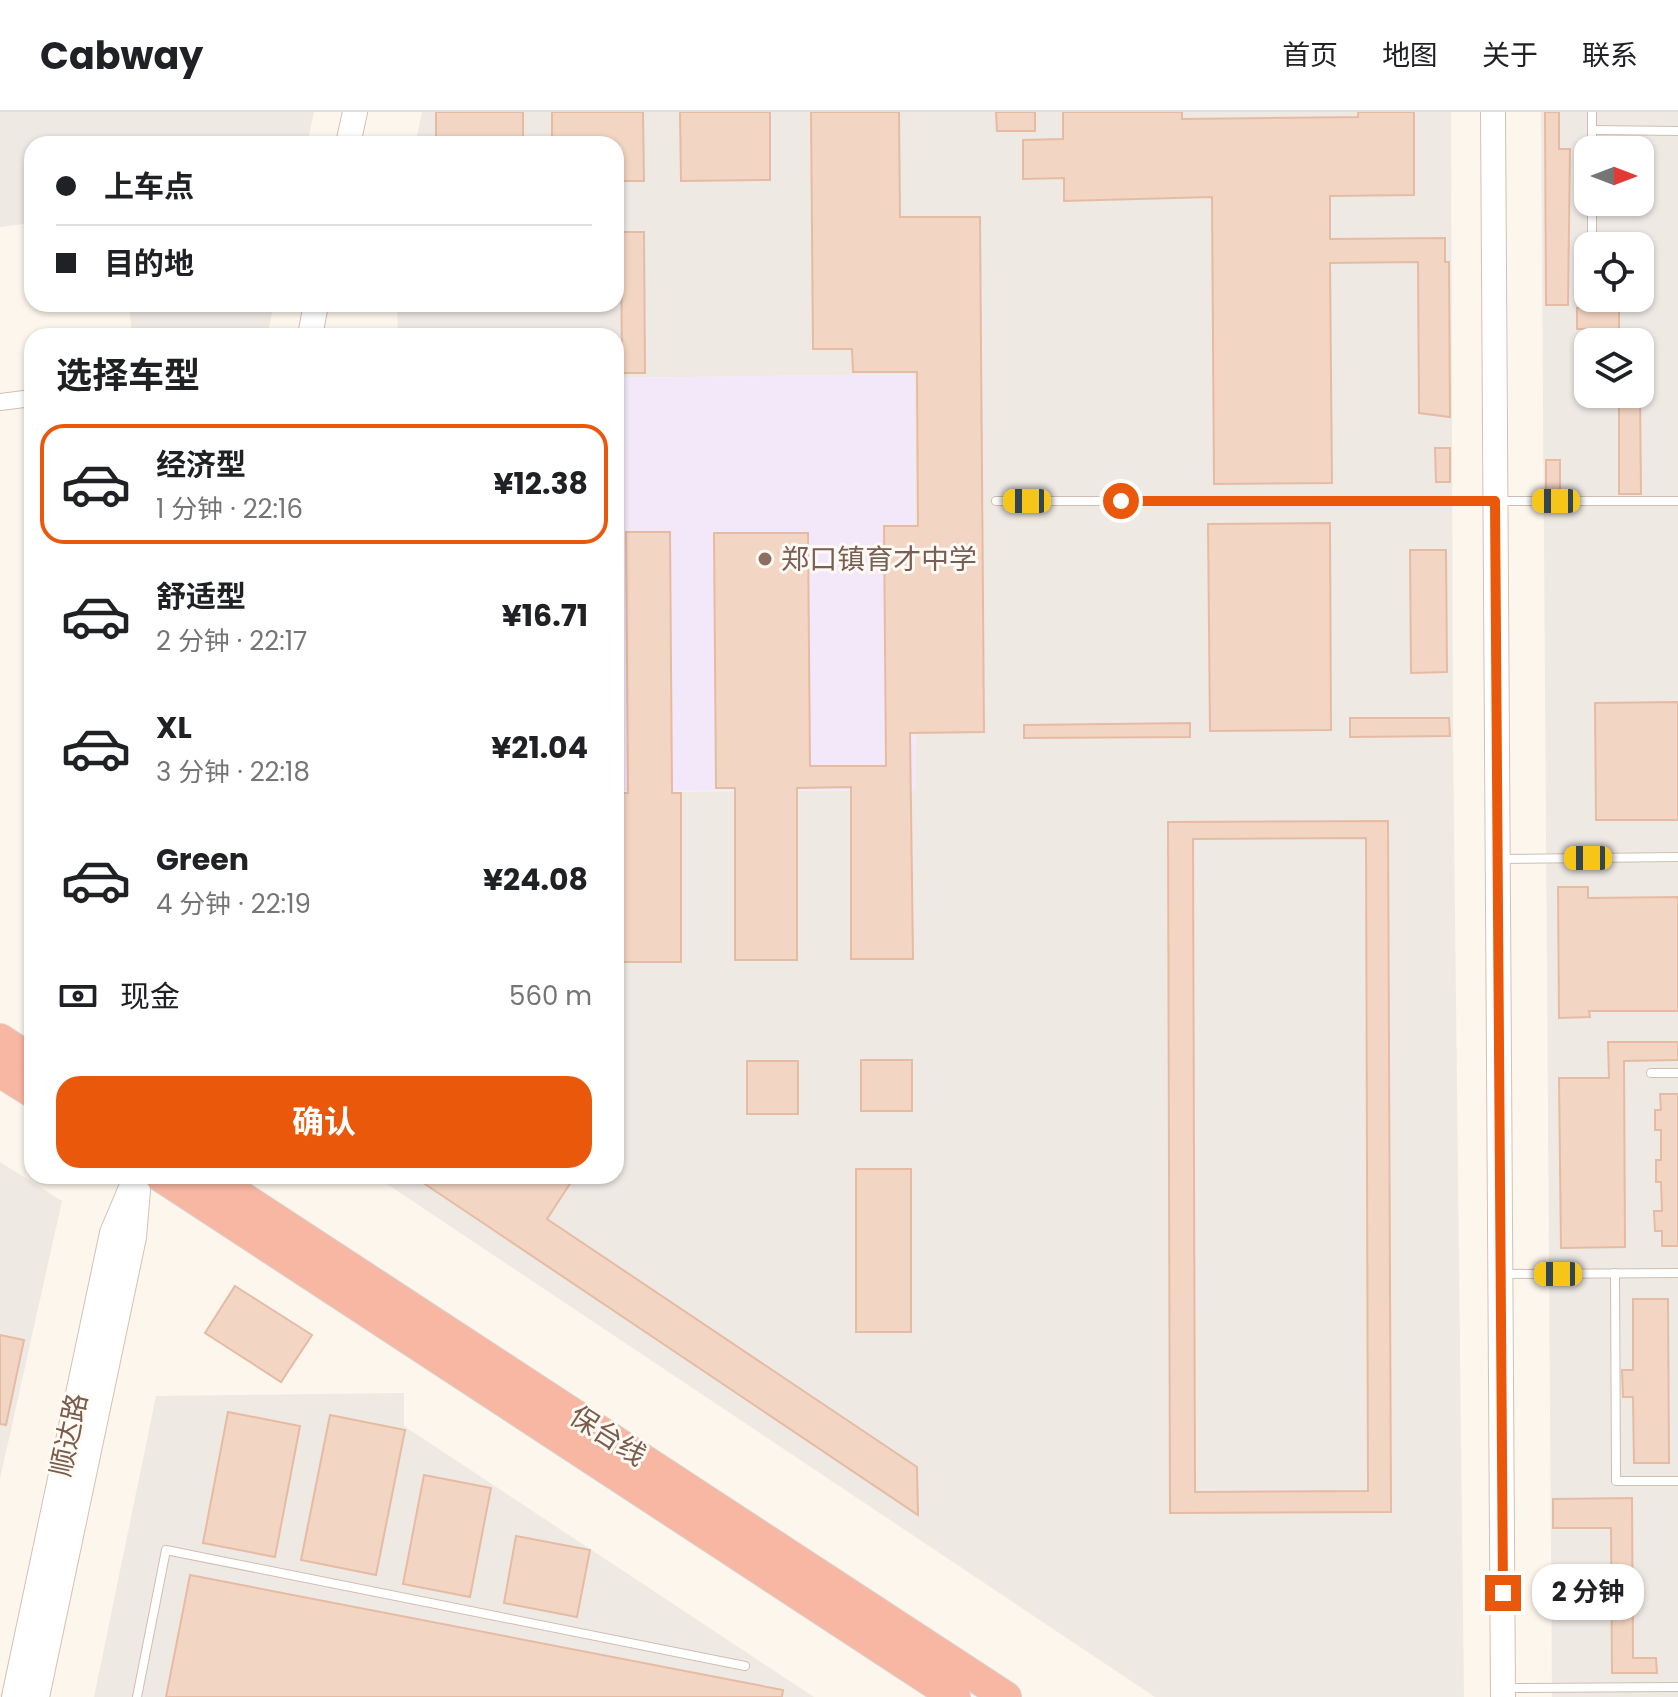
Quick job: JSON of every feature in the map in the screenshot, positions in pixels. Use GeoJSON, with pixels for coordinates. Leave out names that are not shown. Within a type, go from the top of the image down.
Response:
{"type":"FeatureCollection","features":[{"type":"Feature","properties":{"kind":"highway"},"geometry":{"type":"LineString","coordinates":[[0,1039],[24,1055]]}},
{"type":"Feature","properties":{"kind":"highway"},"geometry":{"type":"LineString","coordinates":[[0,1072],[24,1087]]}},
{"type":"Feature","properties":{"kind":"highway","name":"保台线"},"geometry":{"type":"LineString","coordinates":[[172,1184],[955,1697]]}},
{"type":"Feature","properties":{"kind":"highway","name":"保台线"},"geometry":{"type":"LineString","coordinates":[[222,1184],[1006,1697]]}},
{"type":"Feature","properties":{"kind":"street"},"geometry":{"type":"LineString","coordinates":[[350,136],[355,112]]}},
{"type":"Feature","properties":{"kind":"street"},"geometry":{"type":"LineString","coordinates":[[1493,112],[1503,1693]]}},
{"type":"Feature","properties":{"kind":"street"},"geometry":{"type":"LineString","coordinates":[[0,402],[24,399]]}},
{"type":"Feature","properties":{"kind":"street","name":"顺达路"},"geometry":{"type":"LineString","coordinates":[[14,1697],[112,1233],[134,1184]]}},
{"type":"Feature","properties":{"kind":"street","name":"顺达路"},"geometry":{"type":"LineString","coordinates":[[37,1697],[134,1237],[137,1184]]}},
{"type":"Feature","properties":{"kind":"lane"},"geometry":{"type":"LineString","coordinates":[[1592,112],[1592,136]]}},
{"type":"Feature","properties":{"kind":"lane"},"geometry":{"type":"LineString","coordinates":[[1592,130],[1678,131]]}},
{"type":"Feature","properties":{"kind":"lane"},"geometry":{"type":"LineString","coordinates":[[996,501],[1678,501]]}},
{"type":"Feature","properties":{"kind":"lane"},"geometry":{"type":"LineString","coordinates":[[1498,859],[1678,857]]}},
{"type":"Feature","properties":{"kind":"lane"},"geometry":{"type":"LineString","coordinates":[[1651,1073],[1678,1073]]}},
{"type":"Feature","properties":{"kind":"lane"},"geometry":{"type":"LineString","coordinates":[[1615,1273],[1616,1481],[1678,1481]]}},
{"type":"Feature","properties":{"kind":"lane"},"geometry":{"type":"LineString","coordinates":[[1501,1274],[1678,1273]]}},
{"type":"Feature","properties":{"kind":"lane"},"geometry":{"type":"LineString","coordinates":[[137,1697],[166,1550],[745,1666]]}},
{"type":"Feature","properties":{"kind":"lane"},"geometry":{"type":"LineString","coordinates":[[1503,1693],[1678,1687]]}},
{"type":"Feature","properties":{"kind":"shaded area"},"geometry":{"type":"Polygon","coordinates":[[[0,112],[314,112],[309,136],[24,136],[24,224],[0,227],[0,112]]]}},
{"type":"Feature","properties":{"kind":"shaded area"},"geometry":{"type":"Polygon","coordinates":[[[422,112],[1451,112],[1453,738],[1464,1697],[1155,1697],[387,1184],[624,1184],[624,792],[916,790],[914,374],[624,378],[624,328],[398,328],[397,312],[624,312],[624,136],[417,136],[422,112]]]}},
{"type":"Feature","properties":{"kind":"shaded area"},"geometry":{"type":"Polygon","coordinates":[[[1541,112],[1678,112],[1678,1697],[1552,1697],[1541,112]]]}},
{"type":"Feature","properties":{"kind":"shaded area"},"geometry":{"type":"Polygon","coordinates":[[[130,312],[272,312],[269,328],[131,328],[130,312]]]}},
{"type":"Feature","properties":{"kind":"shaded area","name":"郑口镇育才中学"},"geometry":{"type":"Polygon","coordinates":[[[914,374],[916,790],[624,791],[624,378],[914,374]]]}},
{"type":"Feature","properties":{"kind":"shaded area"},"geometry":{"type":"Polygon","coordinates":[[[0,1162],[24,1177],[24,1184],[35,1184],[62,1201],[0,1479],[0,1162]]]}},
{"type":"Feature","properties":{"kind":"shaded area"},"geometry":{"type":"Polygon","coordinates":[[[404,1393],[404,1426],[814,1697],[94,1697],[156,1396],[404,1393]]]}},
{"type":"Feature","properties":{"kind":"building"},"geometry":{"type":"Polygon","coordinates":[[[436,112],[523,112],[523,136],[436,136],[436,112]]]}},
{"type":"Feature","properties":{"kind":"building"},"geometry":{"type":"Polygon","coordinates":[[[552,112],[643,112],[644,181],[624,181],[624,136],[552,136],[552,112]]]}},
{"type":"Feature","properties":{"kind":"building"},"geometry":{"type":"Polygon","coordinates":[[[680,112],[770,112],[770,180],[681,181],[680,112]]]}},
{"type":"Feature","properties":{"kind":"building"},"geometry":{"type":"Polygon","coordinates":[[[811,112],[899,112],[900,217],[980,217],[984,732],[910,733],[913,959],[851,959],[851,787],[797,788],[797,960],[735,960],[735,788],[716,788],[714,533],[808,533],[810,766],[886,766],[884,526],[918,526],[917,372],[853,372],[852,349],[813,349],[811,112]]]}},
{"type":"Feature","properties":{"kind":"building"},"geometry":{"type":"Polygon","coordinates":[[[996,112],[1035,112],[1035,131],[997,131],[996,112]]]}},
{"type":"Feature","properties":{"kind":"building"},"geometry":{"type":"Polygon","coordinates":[[[1063,112],[1182,112],[1182,119],[1358,117],[1358,112],[1414,112],[1414,195],[1330,196],[1330,239],[1445,238],[1445,262],[1449,262],[1450,417],[1419,413],[1418,262],[1330,263],[1332,483],[1214,484],[1212,197],[1064,201],[1064,178],[1023,179],[1023,140],[1063,139],[1063,112]]]}},
{"type":"Feature","properties":{"kind":"building"},"geometry":{"type":"Polygon","coordinates":[[[1545,112],[1559,112],[1559,149],[1570,149],[1568,305],[1546,305],[1545,112]]]}},
{"type":"Feature","properties":{"kind":"building"},"geometry":{"type":"Polygon","coordinates":[[[624,232],[644,232],[645,373],[624,373],[624,232]]]}},
{"type":"Feature","properties":{"kind":"building"},"geometry":{"type":"Polygon","coordinates":[[[1577,312],[1619,312],[1619,328],[1577,328],[1577,312]]]}},
{"type":"Feature","properties":{"kind":"building"},"geometry":{"type":"Polygon","coordinates":[[[1619,408],[1640,408],[1641,494],[1619,494],[1619,408]]]}},
{"type":"Feature","properties":{"kind":"building"},"geometry":{"type":"Polygon","coordinates":[[[1435,448],[1450,448],[1450,482],[1436,482],[1435,448]]]}},
{"type":"Feature","properties":{"kind":"building"},"geometry":{"type":"Polygon","coordinates":[[[1546,460],[1560,460],[1560,490],[1546,490],[1546,460]]]}},
{"type":"Feature","properties":{"kind":"building"},"geometry":{"type":"Polygon","coordinates":[[[1330,523],[1331,730],[1210,731],[1208,524],[1330,523]]]}},
{"type":"Feature","properties":{"kind":"building"},"geometry":{"type":"Polygon","coordinates":[[[626,532],[670,532],[672,793],[681,793],[681,962],[624,962],[624,793],[628,793],[626,532]]]}},
{"type":"Feature","properties":{"kind":"building"},"geometry":{"type":"Polygon","coordinates":[[[1410,550],[1446,550],[1447,672],[1411,673],[1410,550]]]}},
{"type":"Feature","properties":{"kind":"building"},"geometry":{"type":"Polygon","coordinates":[[[1678,702],[1678,820],[1596,820],[1595,703],[1678,702]]]}},
{"type":"Feature","properties":{"kind":"building"},"geometry":{"type":"Polygon","coordinates":[[[1350,718],[1449,718],[1450,736],[1350,737],[1350,718]]]}},
{"type":"Feature","properties":{"kind":"building"},"geometry":{"type":"Polygon","coordinates":[[[1190,723],[1190,737],[1024,738],[1024,725],[1190,723]]]}},
{"type":"Feature","properties":{"kind":"building"},"geometry":{"type":"Polygon","coordinates":[[[1388,821],[1391,1512],[1170,1513],[1168,822],[1388,821]],[[1366,838],[1193,839],[1195,1492],[1368,1491],[1366,838]]]}},
{"type":"Feature","properties":{"kind":"building"},"geometry":{"type":"Polygon","coordinates":[[[1558,887],[1588,887],[1588,898],[1678,897],[1678,1011],[1589,1011],[1590,1017],[1559,1018],[1558,887]]]}},
{"type":"Feature","properties":{"kind":"building"},"geometry":{"type":"Polygon","coordinates":[[[1608,1042],[1678,1042],[1678,1060],[1624,1061],[1625,1247],[1561,1248],[1559,1078],[1609,1078],[1608,1042]]]}},
{"type":"Feature","properties":{"kind":"building"},"geometry":{"type":"Polygon","coordinates":[[[861,1060],[912,1060],[912,1111],[861,1111],[861,1060]]]}},
{"type":"Feature","properties":{"kind":"building"},"geometry":{"type":"Polygon","coordinates":[[[747,1061],[798,1061],[798,1114],[747,1114],[747,1061]]]}},
{"type":"Feature","properties":{"kind":"building"},"geometry":{"type":"Polygon","coordinates":[[[1660,1094],[1678,1094],[1678,1246],[1662,1246],[1662,1231],[1655,1231],[1654,1211],[1662,1211],[1661,1182],[1656,1182],[1656,1160],[1661,1160],[1661,1130],[1655,1130],[1655,1110],[1661,1110],[1660,1094]]]}},
{"type":"Feature","properties":{"kind":"building"},"geometry":{"type":"Polygon","coordinates":[[[856,1169],[911,1169],[911,1332],[856,1332],[856,1169]]]}},
{"type":"Feature","properties":{"kind":"building"},"geometry":{"type":"Polygon","coordinates":[[[425,1184],[570,1184],[547,1219],[917,1467],[918,1515],[425,1184]]]}},
{"type":"Feature","properties":{"kind":"building"},"geometry":{"type":"Polygon","coordinates":[[[235,1286],[312,1335],[281,1382],[205,1333],[235,1286]]]}},
{"type":"Feature","properties":{"kind":"building"},"geometry":{"type":"Polygon","coordinates":[[[1633,1299],[1668,1299],[1669,1463],[1634,1463],[1633,1397],[1623,1397],[1622,1370],[1633,1370],[1633,1299]]]}},
{"type":"Feature","properties":{"kind":"building"},"geometry":{"type":"Polygon","coordinates":[[[0,1335],[24,1340],[6,1425],[0,1424],[0,1335]]]}},
{"type":"Feature","properties":{"kind":"building"},"geometry":{"type":"Polygon","coordinates":[[[228,1412],[300,1426],[275,1557],[203,1543],[228,1412]]]}},
{"type":"Feature","properties":{"kind":"building"},"geometry":{"type":"Polygon","coordinates":[[[330,1415],[405,1430],[376,1575],[301,1560],[330,1415]]]}},
{"type":"Feature","properties":{"kind":"building"},"geometry":{"type":"Polygon","coordinates":[[[424,1475],[491,1488],[470,1597],[403,1584],[424,1475]]]}},
{"type":"Feature","properties":{"kind":"building"},"geometry":{"type":"Polygon","coordinates":[[[1632,1498],[1633,1658],[1656,1658],[1657,1673],[1612,1673],[1611,1528],[1553,1528],[1553,1499],[1632,1498]]]}},
{"type":"Feature","properties":{"kind":"building"},"geometry":{"type":"Polygon","coordinates":[[[516,1536],[590,1550],[577,1617],[504,1603],[516,1536]]]}},
{"type":"Feature","properties":{"kind":"building"},"geometry":{"type":"Polygon","coordinates":[[[190,1575],[783,1690],[782,1697],[166,1697],[190,1575]]]}},
{"type":"Feature","properties":{"kind":"place","name":"郑口镇育才中学"},"geometry":{"type":"Point","coordinates":[765,559]}},
{"type":"Feature","properties":{"kind":"route"},"geometry":{"type":"LineString","coordinates":[[1121,501],[1495,501],[1503,1593]]}}]}
